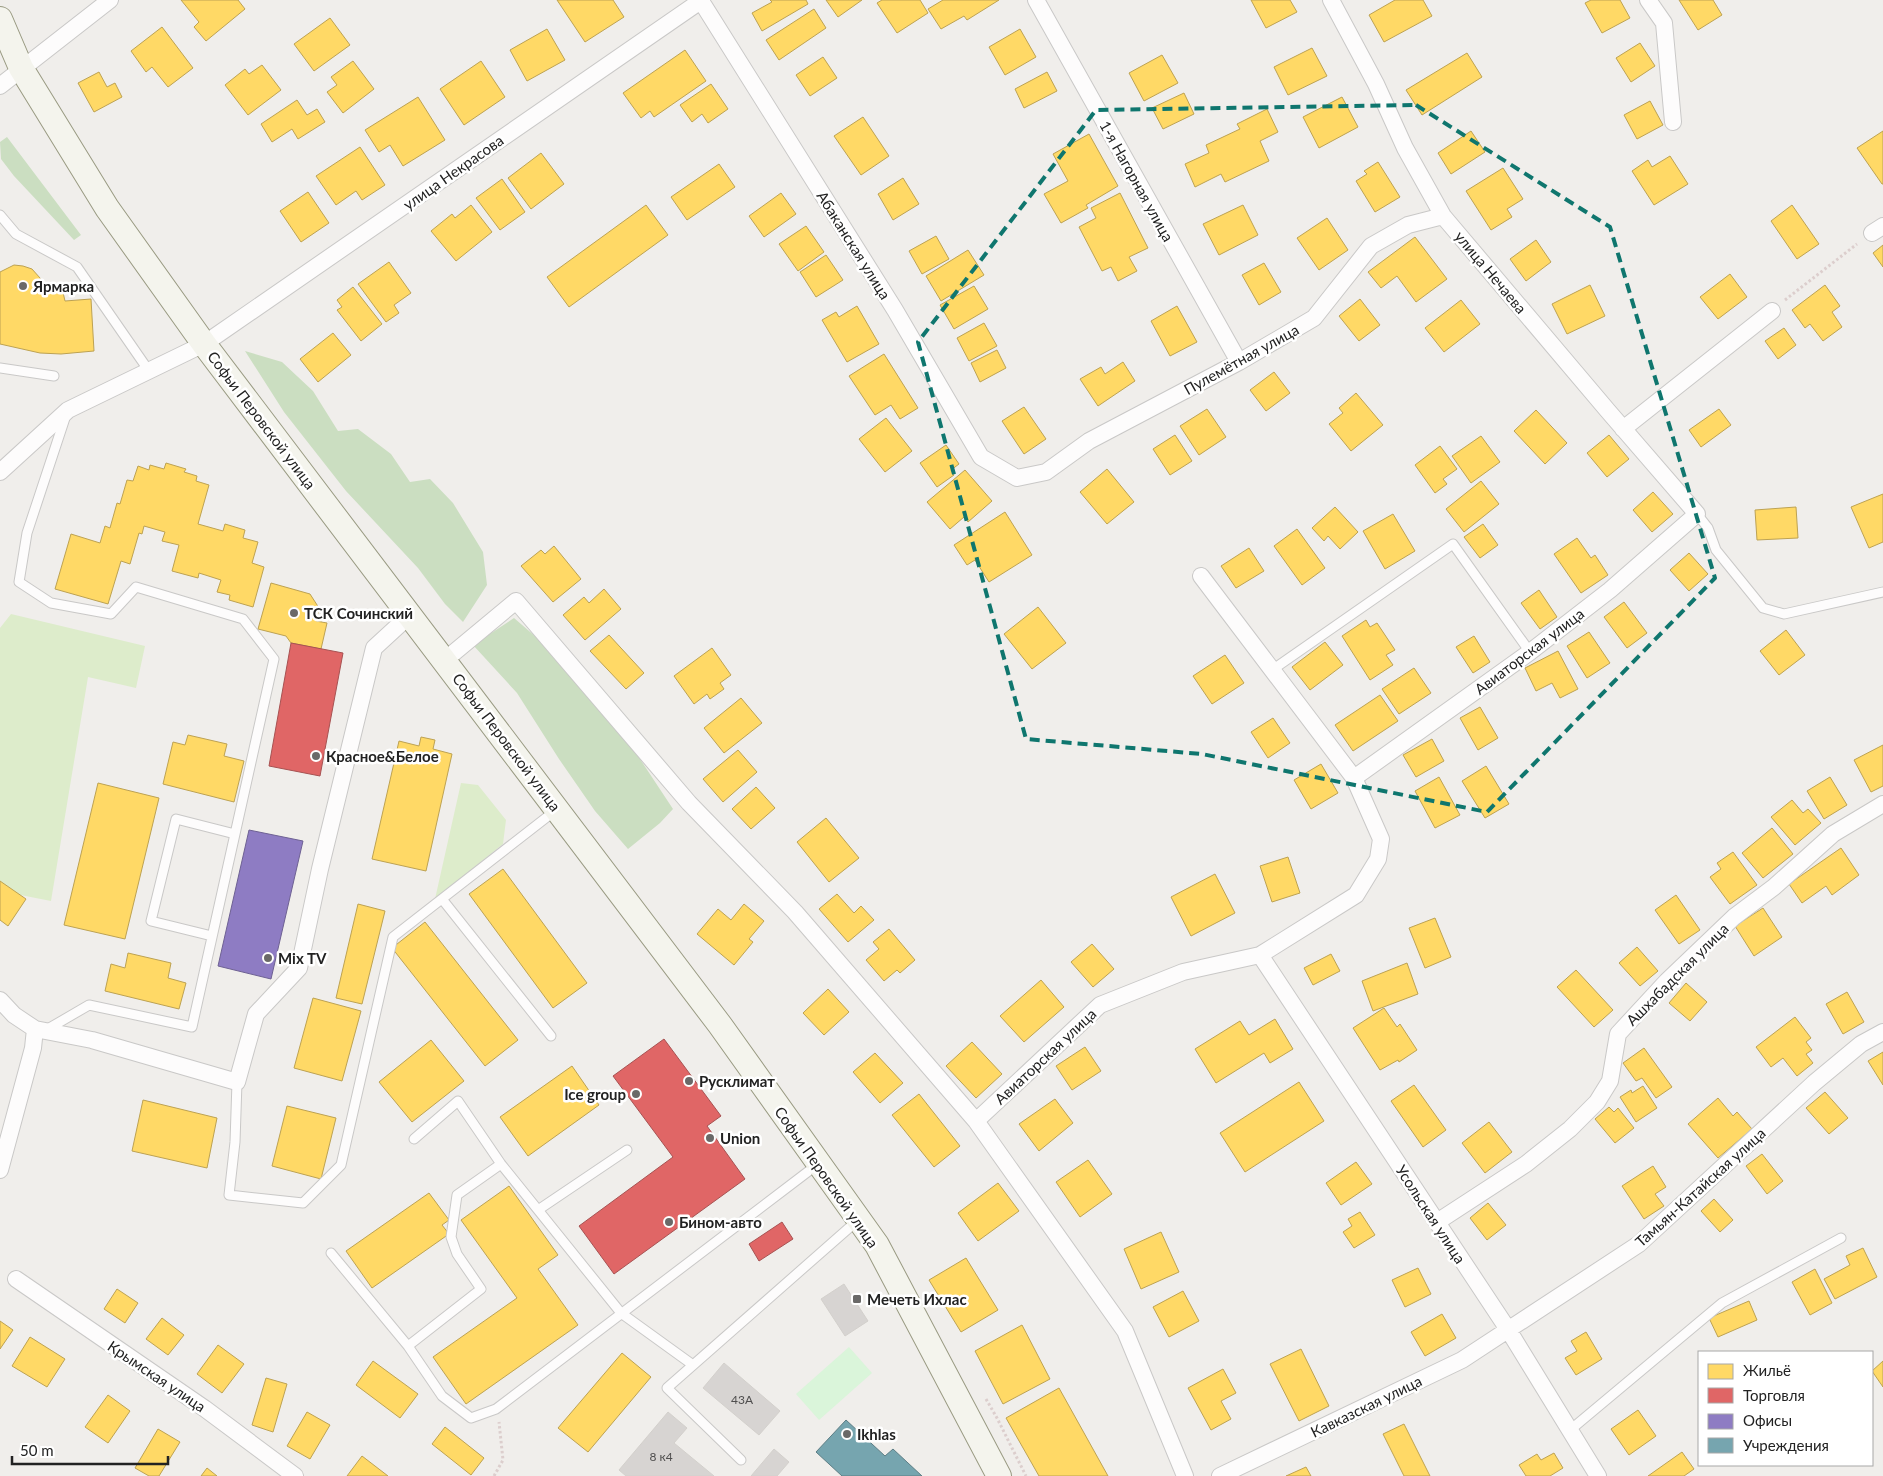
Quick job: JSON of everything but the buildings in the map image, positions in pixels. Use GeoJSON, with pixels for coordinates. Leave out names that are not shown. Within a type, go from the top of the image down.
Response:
{"type":"FeatureCollection","features":[{"type":"Feature","properties":{"kind":"main road","name":"Софьи Перовской улица"},"geometry":{"type":"LineString","coordinates":[[0,19],[21,68],[107,208],[204,344],[411,614],[720,1025],[876,1245],[999,1476]]}},
{"type":"Feature","properties":{"kind":"street"},"geometry":{"type":"LineString","coordinates":[[0,86],[110,0]]}},
{"type":"Feature","properties":{"kind":"street","name":"улица Некрасова"},"geometry":{"type":"LineString","coordinates":[[0,472],[68,410],[204,344],[702,0]]}},
{"type":"Feature","properties":{"kind":"street","name":"Абаканская улица"},"geometry":{"type":"LineString","coordinates":[[702,0],[895,310],[982,457],[1017,478]]}},
{"type":"Feature","properties":{"kind":"street","name":"1-я Нагорная улица"},"geometry":{"type":"LineString","coordinates":[[1036,0],[1239,362]]}},
{"type":"Feature","properties":{"kind":"street","name":"улица Нечаева"},"geometry":{"type":"LineString","coordinates":[[1331,0],[1376,84],[1406,148],[1443,216],[1696,514]]}},
{"type":"Feature","properties":{"kind":"street"},"geometry":{"type":"LineString","coordinates":[[1648,0],[1664,23],[1673,122]]}},
{"type":"Feature","properties":{"kind":"street","name":"Пулемётная улица"},"geometry":{"type":"LineString","coordinates":[[1017,478],[1046,472],[1089,442],[1239,362],[1314,318],[1370,246],[1408,225],[1443,216]]}},
{"type":"Feature","properties":{"kind":"street"},"geometry":{"type":"LineString","coordinates":[[1623,429],[1772,311]]}},
{"type":"Feature","properties":{"kind":"street","name":"Авиаторская улица"},"geometry":{"type":"LineString","coordinates":[[1354,778],[1530,652],[1610,590],[1696,514]]}},
{"type":"Feature","properties":{"kind":"street","name":"Авиаторская улица"},"geometry":{"type":"LineString","coordinates":[[976,1121],[1100,1005],[1184,972],[1260,955],[1356,895],[1378,859],[1381,839],[1354,778],[1201,576]]}},
{"type":"Feature","properties":{"kind":"street"},"geometry":{"type":"LineString","coordinates":[[445,660],[516,600],[689,803],[795,912],[976,1121],[1125,1330],[1185,1476]]}},
{"type":"Feature","properties":{"kind":"street"},"geometry":{"type":"LineString","coordinates":[[0,1000],[14,1015],[39,1030],[92,1040],[237,1082],[256,1014],[300,968],[320,869],[374,648],[411,614]]}},
{"type":"Feature","properties":{"kind":"street","name":"Ашхабадская улица"},"geometry":{"type":"LineString","coordinates":[[1437,1222],[1526,1164],[1570,1129],[1597,1102],[1610,1081],[1618,1034],[1667,981],[1734,917],[1774,887],[1833,834],[1883,804]]}},
{"type":"Feature","properties":{"kind":"street","name":"Усольская улица"},"geometry":{"type":"LineString","coordinates":[[1260,955],[1509,1330],[1598,1476]]}},
{"type":"Feature","properties":{"kind":"street"},"geometry":{"type":"LineString","coordinates":[[0,1170],[32,1048],[39,1030]]}},
{"type":"Feature","properties":{"kind":"street","name":"Тамьян-Катайская улица"},"geometry":{"type":"LineString","coordinates":[[1509,1330],[1640,1244],[1814,1083],[1861,1044],[1883,1032]]}},
{"type":"Feature","properties":{"kind":"street","name":"Крымская улица"},"geometry":{"type":"LineString","coordinates":[[16,1280],[204,1408],[295,1476]]}},
{"type":"Feature","properties":{"kind":"street","name":"Кавказская улица"},"geometry":{"type":"LineString","coordinates":[[1220,1476],[1462,1360],[1509,1330]]}},
{"type":"Feature","properties":{"kind":"lane"},"geometry":{"type":"LineString","coordinates":[[0,215],[16,234],[77,267],[149,371]]}},
{"type":"Feature","properties":{"kind":"lane"},"geometry":{"type":"LineString","coordinates":[[0,368],[54,376]]}},
{"type":"Feature","properties":{"kind":"lane"},"geometry":{"type":"LineString","coordinates":[[39,1030],[89,1005],[192,1027],[274,659],[243,619],[136,587],[111,614],[51,603],[19,582],[26,533],[68,410]]}},
{"type":"Feature","properties":{"kind":"lane"},"geometry":{"type":"LineString","coordinates":[[1696,514],[1708,528],[1716,550],[1763,608],[1784,614],[1883,592]]}},
{"type":"Feature","properties":{"kind":"lane"},"geometry":{"type":"LineString","coordinates":[[1272,670],[1453,544],[1530,652]]}},
{"type":"Feature","properties":{"kind":"lane"},"geometry":{"type":"LineString","coordinates":[[237,1082],[235,1142],[229,1195],[303,1203],[341,1166],[393,936],[557,808]]}},
{"type":"Feature","properties":{"kind":"lane"},"geometry":{"type":"LineString","coordinates":[[212,936],[151,921],[176,819],[235,834]]}},
{"type":"Feature","properties":{"kind":"lane"},"geometry":{"type":"LineString","coordinates":[[442,899],[551,1036]]}},
{"type":"Feature","properties":{"kind":"lane"},"geometry":{"type":"LineString","coordinates":[[414,1139],[458,1101],[501,1164],[621,1313],[693,1365]]}},
{"type":"Feature","properties":{"kind":"lane"},"geometry":{"type":"LineString","coordinates":[[538,1210],[627,1150]]}},
{"type":"Feature","properties":{"kind":"lane"},"geometry":{"type":"LineString","coordinates":[[408,1346],[481,1289],[458,1254],[451,1237],[457,1195],[501,1164]]}},
{"type":"Feature","properties":{"kind":"lane"},"geometry":{"type":"LineString","coordinates":[[331,1253],[408,1346],[442,1396],[471,1418],[496,1409],[819,1164]]}},
{"type":"Feature","properties":{"kind":"lane"},"geometry":{"type":"LineString","coordinates":[[741,1460],[666,1388],[858,1220]]}},
{"type":"Feature","properties":{"kind":"lane"},"geometry":{"type":"LineString","coordinates":[[1569,1431],[1722,1303],[1841,1238]]}},
{"type":"Feature","properties":{"kind":"path"},"geometry":{"type":"LineString","coordinates":[[1772,311],[1877,229]]}},
{"type":"Feature","properties":{"kind":"path"},"geometry":{"type":"LineString","coordinates":[[494,1476],[503,1460],[496,1409]]}},
{"type":"Feature","properties":{"kind":"highlighted area"},"geometry":{"type":"Polygon","coordinates":[[[1416,105],[1610,227],[1715,578],[1487,812],[1202,754],[1026,739],[918,342],[1096,110],[1416,105]]]}},
{"type":"Feature","properties":{"kind":"green space"},"geometry":{"type":"Polygon","coordinates":[[[7,137],[81,235],[74,240],[14,176],[1,159],[0,142],[7,137]]]}},
{"type":"Feature","properties":{"kind":"green space"},"geometry":{"type":"Polygon","coordinates":[[[245,351],[282,362],[313,391],[338,431],[358,429],[391,454],[410,482],[430,479],[453,503],[483,552],[487,585],[463,622],[445,604],[418,568],[346,491],[284,412],[245,351]]]}},
{"type":"Feature","properties":{"kind":"green space"},"geometry":{"type":"Polygon","coordinates":[[[11,614],[145,646],[136,688],[88,677],[51,901],[0,891],[0,628],[11,614]]]}},
{"type":"Feature","properties":{"kind":"green space"},"geometry":{"type":"Polygon","coordinates":[[[514,618],[536,637],[636,753],[673,809],[660,823],[628,849],[595,811],[517,693],[473,645],[514,618]]]}},
{"type":"Feature","properties":{"kind":"green space"},"geometry":{"type":"Polygon","coordinates":[[[461,783],[478,785],[506,820],[503,844],[435,899],[461,783]]]}},
{"type":"Feature","properties":{"kind":"green space"},"geometry":{"type":"Polygon","coordinates":[[[849,1347],[872,1373],[819,1420],[796,1394],[849,1347]]]}},
{"type":"Feature","properties":{"kind":"place","name":"Ярмарка"},"geometry":{"type":"Point","coordinates":[23,286]}},
{"type":"Feature","properties":{"kind":"place","name":"ТСК Сочинский"},"geometry":{"type":"Point","coordinates":[294,613]}},
{"type":"Feature","properties":{"kind":"place","name":"Красное&Белое"},"geometry":{"type":"Point","coordinates":[316,756]}},
{"type":"Feature","properties":{"kind":"place","name":"Mix TV"},"geometry":{"type":"Point","coordinates":[268,958]}},
{"type":"Feature","properties":{"kind":"place","name":"Русклимат"},"geometry":{"type":"Point","coordinates":[689,1081]}},
{"type":"Feature","properties":{"kind":"place","name":"Ice group"},"geometry":{"type":"Point","coordinates":[636,1094]}},
{"type":"Feature","properties":{"kind":"place","name":"Union"},"geometry":{"type":"Point","coordinates":[710,1138]}},
{"type":"Feature","properties":{"kind":"place","name":"Бином-авто"},"geometry":{"type":"Point","coordinates":[669,1222]}},
{"type":"Feature","properties":{"kind":"place","name":"Мечеть Ихлас"},"geometry":{"type":"Point","coordinates":[857,1299]}},
{"type":"Feature","properties":{"kind":"place","name":"Ikhlas"},"geometry":{"type":"Point","coordinates":[847,1434]}}]}
